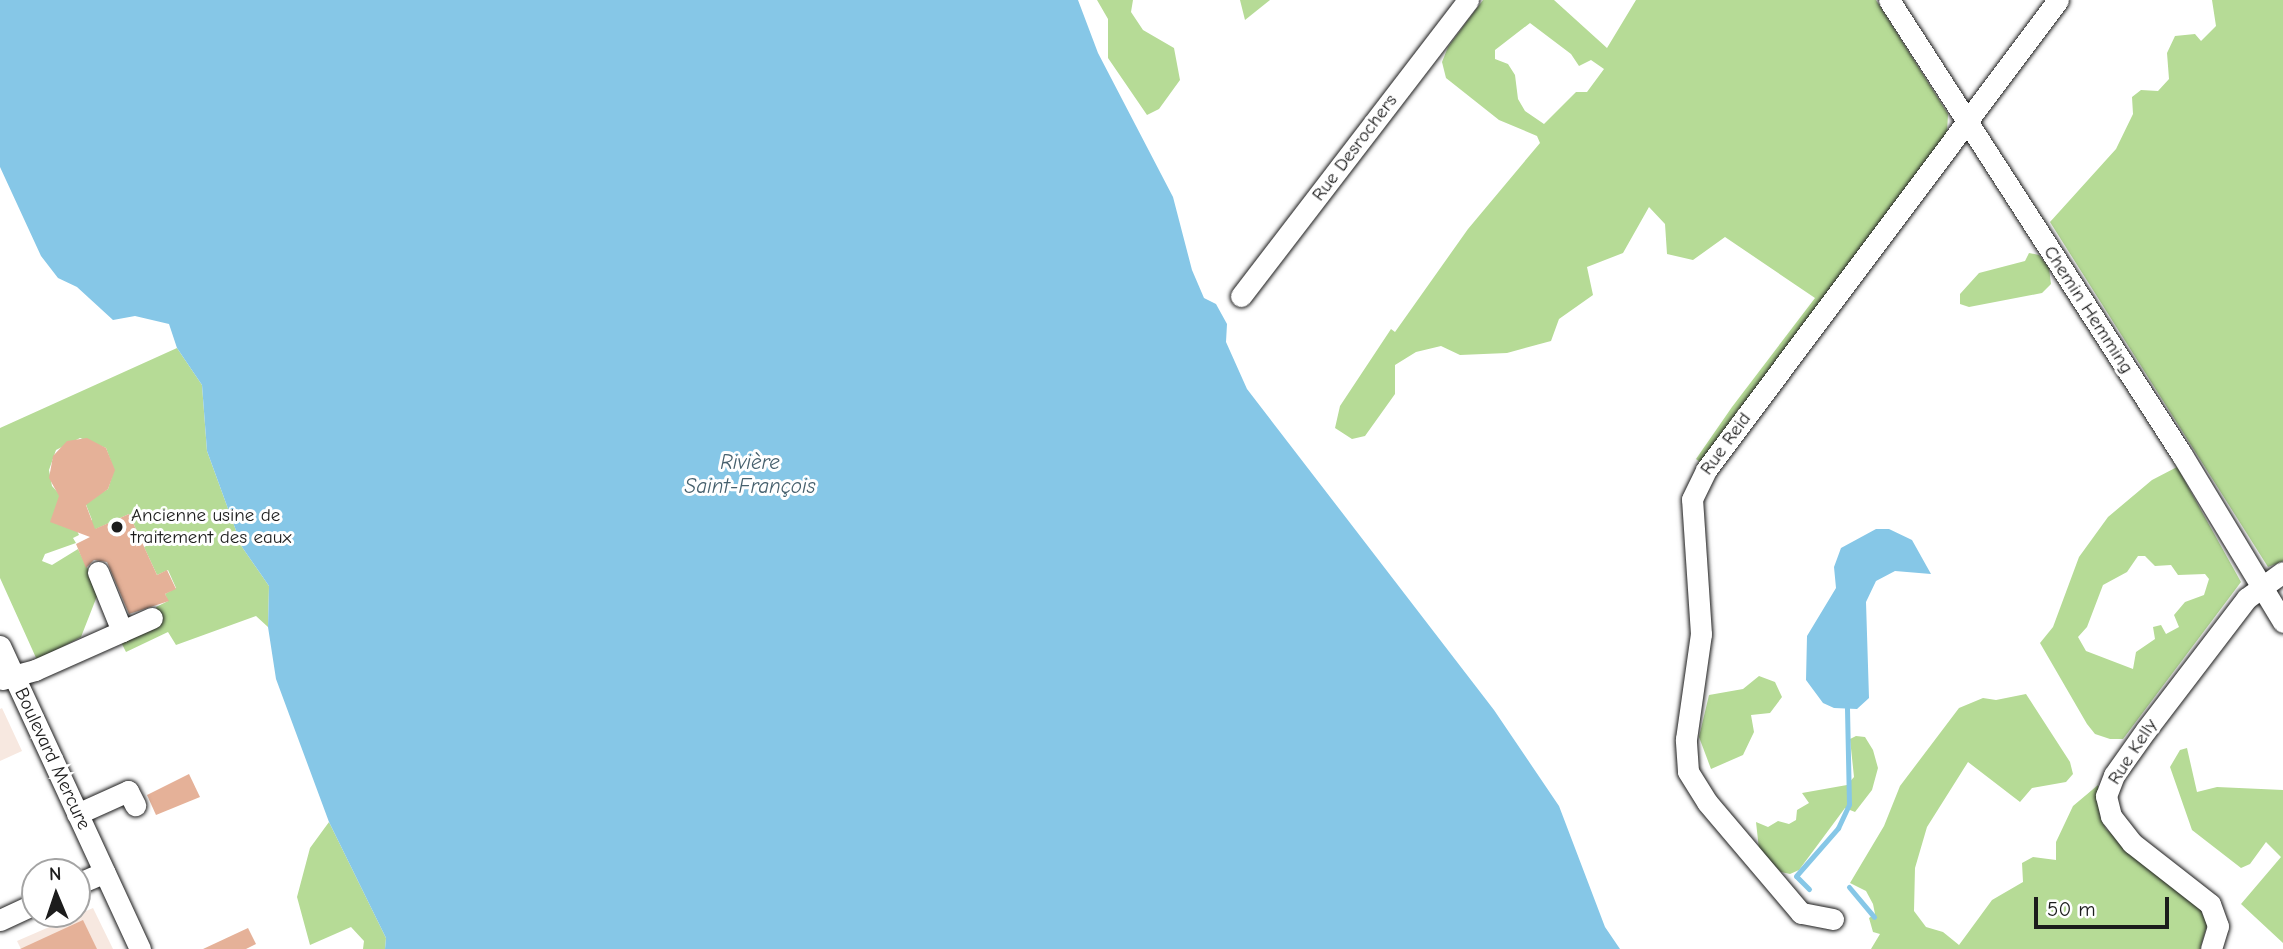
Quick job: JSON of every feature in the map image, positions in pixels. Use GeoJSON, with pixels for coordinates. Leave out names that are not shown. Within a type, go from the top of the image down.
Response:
{"type":"FeatureCollection","features":[{"type":"Feature","properties":{"kind":"street","name":"Rue Desrochers"},"geometry":{"type":"LineString","coordinates":[[1241,296],[1468,0]]}},
{"type":"Feature","properties":{"kind":"street","name":"Chemin Hemming"},"geometry":{"type":"LineString","coordinates":[[1889,0],[2262,583],[2283,622]]}},
{"type":"Feature","properties":{"kind":"street","name":"Rue Reid"},"geometry":{"type":"LineString","coordinates":[[1833,919],[1801,913],[1707,802],[1688,771],[1686,739],[1701,635],[1691,506],[1697,483],[1711,463],[2058,0]]}},
{"type":"Feature","properties":{"kind":"street"},"geometry":{"type":"LineString","coordinates":[[98,572],[122,631]]}},
{"type":"Feature","properties":{"kind":"street"},"geometry":{"type":"LineString","coordinates":[[2262,583],[2283,572]]}},
{"type":"Feature","properties":{"kind":"street","name":"Rue Kelly"},"geometry":{"type":"LineString","coordinates":[[2211,949],[2218,926],[2210,904],[2132,843],[2111,816],[2106,796],[2114,775],[2146,730],[2262,583]]}},
{"type":"Feature","properties":{"kind":"street"},"geometry":{"type":"LineString","coordinates":[[6,677],[35,670],[152,618]]}},
{"type":"Feature","properties":{"kind":"street","name":"Boulevard Mercure"},"geometry":{"type":"LineString","coordinates":[[0,646],[6,677],[77,814],[140,949]]}},
{"type":"Feature","properties":{"kind":"street"},"geometry":{"type":"LineString","coordinates":[[77,814],[128,791],[135,805]]}},
{"type":"Feature","properties":{"kind":"street"},"geometry":{"type":"LineString","coordinates":[[91,878],[104,872]]}},
{"type":"Feature","properties":{"kind":"street"},"geometry":{"type":"LineString","coordinates":[[0,920],[21,910]]}},
{"type":"Feature","properties":{"kind":"shaded area"},"geometry":{"type":"Polygon","coordinates":[[[2,708],[22,751],[0,761],[0,709],[2,708]]]}},
{"type":"Feature","properties":{"kind":"shaded area"},"geometry":{"type":"Polygon","coordinates":[[[93,908],[113,949],[21,949],[17,941],[47,928],[91,928],[93,908]]]}},
{"type":"Feature","properties":{"kind":"green space"},"geometry":{"type":"Polygon","coordinates":[[[1097,0],[1133,0],[1131,12],[1143,30],[1174,48],[1180,80],[1159,109],[1147,115],[1108,58],[1108,19],[1097,0]]]}},
{"type":"Feature","properties":{"kind":"green space"},"geometry":{"type":"Polygon","coordinates":[[[1240,0],[1270,0],[1245,20],[1240,0]]]}},
{"type":"Feature","properties":{"kind":"green space"},"geometry":{"type":"Polygon","coordinates":[[[1483,0],[1554,0],[1607,48],[1636,0],[1876,0],[1948,114],[1947,132],[1700,462],[1696,459],[1732,407],[1815,298],[1725,237],[1693,260],[1667,254],[1665,224],[1649,207],[1623,253],[1587,267],[1593,295],[1559,319],[1551,341],[1507,353],[1460,355],[1441,346],[1416,352],[1395,365],[1395,394],[1365,436],[1352,439],[1335,428],[1340,406],[1391,329],[1395,332],[1468,229],[1540,143],[1537,136],[1499,120],[1446,78],[1442,62],[1448,47],[1483,0]],[[1530,23],[1495,50],[1495,59],[1508,64],[1515,75],[1518,99],[1525,111],[1544,124],[1576,92],[1587,92],[1604,69],[1591,60],[1579,66],[1571,54],[1530,23]]]}},
{"type":"Feature","properties":{"kind":"green space"},"geometry":{"type":"Polygon","coordinates":[[[2212,0],[2283,0],[2283,561],[2268,567],[2050,222],[2116,149],[2133,114],[2132,97],[2141,90],[2158,91],[2169,79],[2167,53],[2175,36],[2195,34],[2201,41],[2216,26],[2212,0]]]}},
{"type":"Feature","properties":{"kind":"green space"},"geometry":{"type":"Polygon","coordinates":[[[2029,253],[2039,255],[2049,268],[2051,284],[2042,293],[1969,307],[1960,304],[1960,294],[1979,273],[2025,261],[2029,253]]]}},
{"type":"Feature","properties":{"kind":"green space"},"geometry":{"type":"Polygon","coordinates":[[[177,348],[202,385],[207,451],[242,547],[269,586],[268,627],[256,616],[176,645],[168,632],[126,652],[119,638],[161,620],[156,607],[168,601],[165,594],[176,588],[168,570],[157,575],[144,547],[153,543],[150,534],[140,538],[129,514],[87,533],[84,525],[92,520],[85,502],[108,489],[114,470],[106,448],[80,438],[56,450],[49,470],[52,486],[62,497],[79,535],[73,538],[76,543],[45,554],[42,561],[52,565],[78,549],[99,591],[81,637],[37,660],[0,578],[0,428],[177,348]]]}},
{"type":"Feature","properties":{"kind":"green space"},"geometry":{"type":"Polygon","coordinates":[[[2177,467],[2241,582],[2123,739],[2110,739],[2095,734],[2087,724],[2040,643],[2053,627],[2079,557],[2108,517],[2152,480],[2177,467]],[[2138,556],[2127,572],[2103,585],[2087,627],[2078,637],[2086,651],[2133,669],[2136,652],[2155,639],[2153,627],[2161,625],[2166,634],[2179,627],[2174,615],[2185,602],[2204,595],[2209,579],[2205,574],[2178,575],[2171,565],[2155,566],[2145,556],[2138,556]]]}},
{"type":"Feature","properties":{"kind":"green space"},"geometry":{"type":"Polygon","coordinates":[[[1759,676],[1775,682],[1782,697],[1770,713],[1751,715],[1754,732],[1743,755],[1711,769],[1699,737],[1709,695],[1743,689],[1759,676]]]}},
{"type":"Feature","properties":{"kind":"green space"},"geometry":{"type":"Polygon","coordinates":[[[2026,694],[2070,762],[2073,774],[2066,782],[2032,788],[2020,802],[1968,762],[1927,827],[1915,868],[1914,911],[1926,927],[1943,932],[1959,945],[1992,900],[2023,882],[2022,863],[2033,857],[2056,860],[2056,842],[2073,806],[2098,785],[2100,817],[2106,829],[2199,906],[2207,925],[2200,949],[1871,949],[1880,934],[1873,932],[1869,918],[1875,914],[1873,904],[1866,891],[1850,883],[1884,826],[1900,786],[1959,708],[1983,698],[1996,700],[2026,694]]]}},
{"type":"Feature","properties":{"kind":"green space"},"geometry":{"type":"Polygon","coordinates":[[[1856,736],[1865,737],[1873,750],[1878,768],[1872,790],[1855,812],[1845,808],[1799,870],[1790,874],[1781,872],[1759,849],[1756,822],[1768,827],[1778,821],[1789,824],[1796,820],[1797,810],[1809,803],[1802,793],[1847,785],[1854,777],[1850,739],[1856,736]]]}},
{"type":"Feature","properties":{"kind":"green space"},"geometry":{"type":"Polygon","coordinates":[[[2187,748],[2197,792],[2217,787],[2283,790],[2283,943],[2241,904],[2281,857],[2266,842],[2250,864],[2241,868],[2192,830],[2170,767],[2180,750],[2187,748]]]}},
{"type":"Feature","properties":{"kind":"green space"},"geometry":{"type":"Polygon","coordinates":[[[329,822],[386,938],[385,949],[363,949],[364,941],[351,927],[310,945],[297,897],[310,848],[329,822]]]}},
{"type":"Feature","properties":{"kind":"water","name":"Rivière Saint-François"},"geometry":{"type":"Polygon","coordinates":[[[0,0],[1078,0],[1098,53],[1173,197],[1192,270],[1204,298],[1216,304],[1227,324],[1226,342],[1247,389],[1494,710],[1559,806],[1605,927],[1620,949],[385,949],[386,938],[329,822],[276,679],[268,627],[269,586],[242,547],[207,451],[202,385],[177,348],[169,324],[135,316],[113,320],[77,287],[58,278],[41,256],[0,167],[0,0]]]}},
{"type":"Feature","properties":{"kind":"water"},"geometry":{"type":"Polygon","coordinates":[[[1876,529],[1889,529],[1912,540],[1931,574],[1895,571],[1876,581],[1866,602],[1869,698],[1857,709],[1834,708],[1823,703],[1806,680],[1807,636],[1836,588],[1834,567],[1841,548],[1876,529]]]}},
{"type":"Feature","properties":{"kind":"building","name":"Ancienne usine de traitement des eaux"},"geometry":{"type":"Polygon","coordinates":[[[87,438],[106,448],[115,470],[108,489],[86,505],[95,529],[129,514],[157,575],[167,570],[176,589],[165,594],[169,601],[129,614],[107,562],[94,560],[86,568],[76,544],[90,537],[50,522],[59,496],[49,478],[53,456],[67,441],[87,438]]]}},
{"type":"Feature","properties":{"kind":"building"},"geometry":{"type":"Polygon","coordinates":[[[189,774],[200,797],[156,815],[147,795],[189,774]]]}},
{"type":"Feature","properties":{"kind":"building"},"geometry":{"type":"Polygon","coordinates":[[[66,928],[87,928],[97,949],[20,949],[66,928]]]}},
{"type":"Feature","properties":{"kind":"building"},"geometry":{"type":"Polygon","coordinates":[[[248,928],[256,944],[246,949],[203,949],[248,928]]]}},
{"type":"Feature","properties":{"kind":"waterway"},"geometry":{"type":"LineString","coordinates":[[1809,889],[1796,876],[1838,828],[1849,804],[1847,705]]}},
{"type":"Feature","properties":{"kind":"waterway"},"geometry":{"type":"LineString","coordinates":[[1849,887],[1874,917]]}},
{"type":"Feature","properties":{"kind":"place","name":"Ancienne usine de traitement des eaux"},"geometry":{"type":"Point","coordinates":[117,527]}}]}
